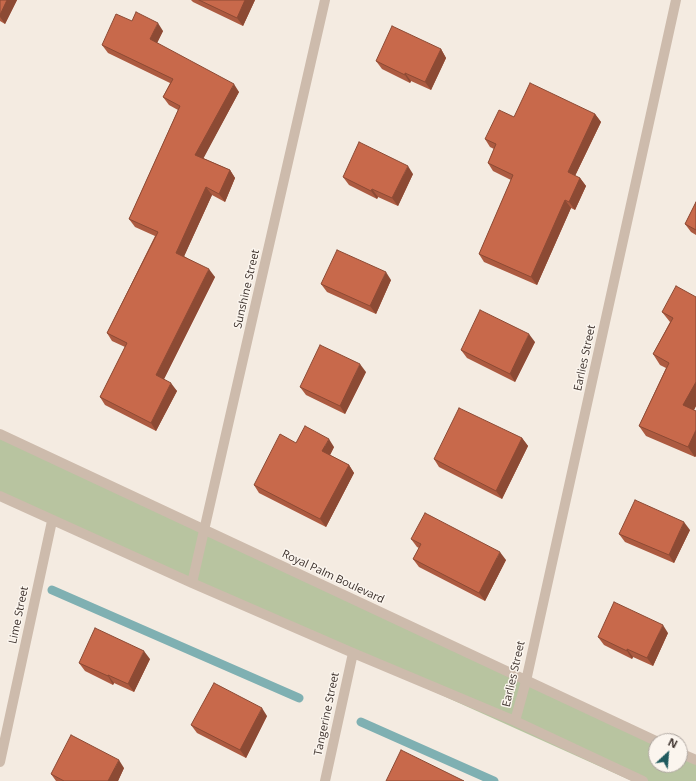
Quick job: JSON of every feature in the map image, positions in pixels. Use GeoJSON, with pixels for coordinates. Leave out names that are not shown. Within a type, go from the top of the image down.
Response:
{"type":"FeatureCollection","features":[{"type":"Feature","properties":{"kind":"street","name":"Sunshine Street"},"geometry":{"type":"LineString","coordinates":[[192,583],[325,0]]}},
{"type":"Feature","properties":{"kind":"street","name":"Earlies Street"},"geometry":{"type":"LineString","coordinates":[[515,721],[526,681],[676,0]]}},
{"type":"Feature","properties":{"kind":"street","name":"Royal Palm Boulevard"},"geometry":{"type":"LineString","coordinates":[[0,434],[648,737]]}},
{"type":"Feature","properties":{"kind":"street"},"geometry":{"type":"LineString","coordinates":[[0,496],[52,521],[192,583],[515,721],[643,781]]}},
{"type":"Feature","properties":{"kind":"street","name":"Lime Street"},"geometry":{"type":"LineString","coordinates":[[0,762],[52,521]]}},
{"type":"Feature","properties":{"kind":"street","name":"Tangerine Street"},"geometry":{"type":"LineString","coordinates":[[325,781],[353,653]]}},
{"type":"Feature","properties":{"kind":"green space"},"geometry":{"type":"Polygon","coordinates":[[[0,434],[648,737],[648,773],[688,773],[688,756],[696,760],[696,781],[632,781],[0,496],[0,434]]]}},
{"type":"Feature","properties":{"kind":"building"},"geometry":{"type":"Polygon","coordinates":[[[0,0],[7,0],[0,15],[0,0]]]}},
{"type":"Feature","properties":{"kind":"building"},"geometry":{"type":"Polygon","coordinates":[[[199,0],[245,0],[237,18],[199,0]]]}},
{"type":"Feature","properties":{"kind":"building"},"geometry":{"type":"Polygon","coordinates":[[[136,12],[158,23],[150,39],[234,84],[195,155],[230,170],[219,194],[206,187],[176,253],[209,269],[156,375],[171,383],[151,423],[100,397],[127,343],[107,333],[158,232],[129,219],[180,106],[163,97],[173,79],[102,45],[116,14],[132,21],[136,12]]]}},
{"type":"Feature","properties":{"kind":"building"},"geometry":{"type":"Polygon","coordinates":[[[392,26],[441,49],[425,82],[405,73],[405,75],[376,61],[392,26]]]}},
{"type":"Feature","properties":{"kind":"building"},"geometry":{"type":"Polygon","coordinates":[[[530,83],[595,114],[568,172],[580,178],[569,202],[565,200],[531,277],[479,254],[513,175],[488,163],[496,144],[485,139],[499,110],[514,117],[530,83]]]}},
{"type":"Feature","properties":{"kind":"building"},"geometry":{"type":"Polygon","coordinates":[[[359,142],[408,166],[392,198],[372,189],[371,191],[343,177],[359,142]]]}},
{"type":"Feature","properties":{"kind":"building"},"geometry":{"type":"Polygon","coordinates":[[[696,202],[696,230],[685,224],[696,202]]]}},
{"type":"Feature","properties":{"kind":"building"},"geometry":{"type":"Polygon","coordinates":[[[337,250],[386,272],[370,306],[321,284],[337,250]]]}},
{"type":"Feature","properties":{"kind":"building"},"geometry":{"type":"Polygon","coordinates":[[[676,286],[696,297],[696,382],[683,405],[696,411],[696,430],[688,447],[639,426],[669,363],[653,354],[673,318],[662,312],[676,286]]]}},
{"type":"Feature","properties":{"kind":"building"},"geometry":{"type":"Polygon","coordinates":[[[480,310],[529,334],[510,374],[461,350],[480,310]]]}},
{"type":"Feature","properties":{"kind":"building"},"geometry":{"type":"Polygon","coordinates":[[[320,345],[360,364],[340,406],[300,387],[320,345]]]}},
{"type":"Feature","properties":{"kind":"building"},"geometry":{"type":"Polygon","coordinates":[[[459,408],[522,438],[496,491],[434,459],[459,408]]]}},
{"type":"Feature","properties":{"kind":"building"},"geometry":{"type":"Polygon","coordinates":[[[305,426],[329,439],[322,451],[349,465],[320,519],[254,485],[280,434],[296,443],[305,426]]]}},
{"type":"Feature","properties":{"kind":"building"},"geometry":{"type":"Polygon","coordinates":[[[635,500],[684,522],[669,555],[619,534],[635,500]]]}},
{"type":"Feature","properties":{"kind":"building"},"geometry":{"type":"Polygon","coordinates":[[[425,513],[500,552],[479,593],[413,559],[421,544],[411,539],[425,513]]]}},
{"type":"Feature","properties":{"kind":"building"},"geometry":{"type":"Polygon","coordinates":[[[614,602],[663,625],[647,658],[627,649],[627,651],[598,637],[614,602]]]}},
{"type":"Feature","properties":{"kind":"building"},"geometry":{"type":"Polygon","coordinates":[[[95,628],[144,651],[128,684],[79,663],[95,628]]]}},
{"type":"Feature","properties":{"kind":"building"},"geometry":{"type":"Polygon","coordinates":[[[214,683],[262,708],[240,750],[191,725],[214,683]]]}},
{"type":"Feature","properties":{"kind":"building"},"geometry":{"type":"Polygon","coordinates":[[[71,735],[119,760],[108,781],[64,781],[51,774],[71,735]]]}},
{"type":"Feature","properties":{"kind":"building"},"geometry":{"type":"Polygon","coordinates":[[[401,750],[464,781],[386,781],[401,750]]]}},
{"type":"Feature","properties":{"kind":"waterway"},"geometry":{"type":"LineString","coordinates":[[52,590],[299,698]]}},
{"type":"Feature","properties":{"kind":"waterway"},"geometry":{"type":"LineString","coordinates":[[361,722],[494,781]]}}]}
